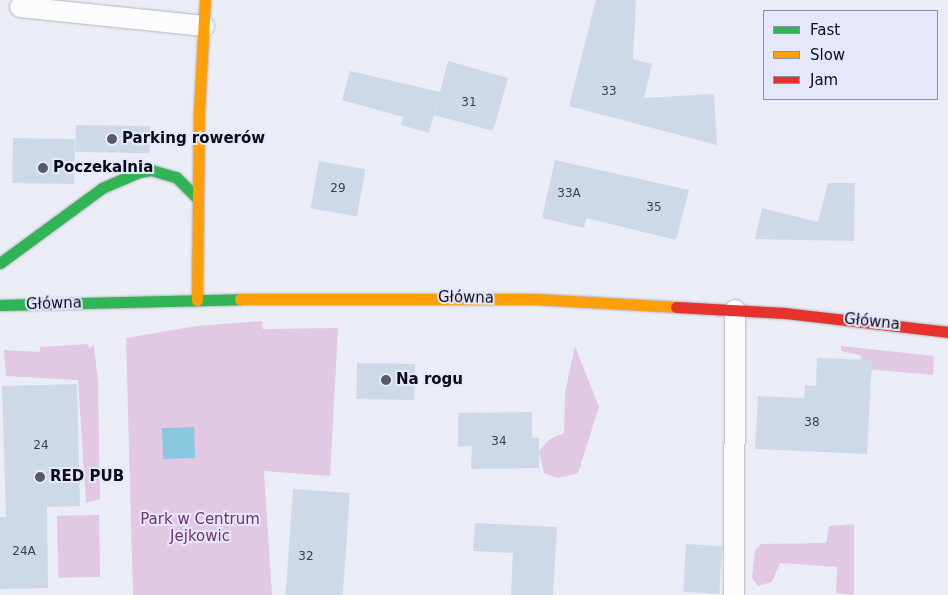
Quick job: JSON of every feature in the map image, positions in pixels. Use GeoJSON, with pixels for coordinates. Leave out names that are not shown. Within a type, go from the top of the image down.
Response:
{"type":"FeatureCollection","features":[{"type":"Feature","properties":{"kind":"street"},"geometry":{"type":"LineString","coordinates":[[197,300],[198,199],[206,0]]}},
{"type":"Feature","properties":{"kind":"street"},"geometry":{"type":"LineString","coordinates":[[0,263],[102,188],[138,172],[151,170],[176,177],[198,199]]}},
{"type":"Feature","properties":{"kind":"street","name":"Główna"},"geometry":{"type":"LineString","coordinates":[[0,305],[197,300],[480,298],[735,310],[863,320],[948,332]]}},
{"type":"Feature","properties":{"kind":"lane"},"geometry":{"type":"LineString","coordinates":[[20,7],[204,26]]}},
{"type":"Feature","properties":{"kind":"lane"},"geometry":{"type":"LineString","coordinates":[[734,595],[735,310]]}},
{"type":"Feature","properties":{"kind":"green space","name":"Park w Centrum Jejkowic"},"geometry":{"type":"Polygon","coordinates":[[[262,321],[263,329],[338,328],[330,476],[264,471],[272,595],[133,595],[126,338],[196,326],[262,321]]]}},
{"type":"Feature","properties":{"kind":"green space"},"geometry":{"type":"Polygon","coordinates":[[[88,344],[89,348],[94,346],[98,382],[100,499],[86,503],[78,380],[6,376],[4,350],[40,352],[40,347],[88,344]]]}},
{"type":"Feature","properties":{"kind":"green space"},"geometry":{"type":"Polygon","coordinates":[[[575,346],[599,407],[578,473],[558,478],[544,473],[539,451],[550,439],[564,433],[565,393],[575,346]]]}},
{"type":"Feature","properties":{"kind":"green space"},"geometry":{"type":"Polygon","coordinates":[[[841,346],[934,356],[933,375],[867,369],[860,355],[841,351],[841,346]]]}},
{"type":"Feature","properties":{"kind":"green space"},"geometry":{"type":"Polygon","coordinates":[[[99,515],[100,577],[58,578],[57,516],[99,515]]]}},
{"type":"Feature","properties":{"kind":"green space"},"geometry":{"type":"Polygon","coordinates":[[[854,524],[854,595],[836,593],[837,567],[780,563],[772,582],[758,586],[752,578],[755,550],[761,544],[826,543],[829,526],[854,524]]]}},
{"type":"Feature","properties":{"kind":"water"},"geometry":{"type":"Polygon","coordinates":[[[194,427],[195,458],[163,459],[162,428],[194,427]]]}},
{"type":"Feature","properties":{"kind":"building"},"geometry":{"type":"Polygon","coordinates":[[[596,0],[636,0],[633,59],[652,64],[644,98],[714,94],[717,145],[569,106],[596,0]]]}},
{"type":"Feature","properties":{"kind":"building"},"geometry":{"type":"Polygon","coordinates":[[[448,61],[508,78],[493,131],[434,115],[439,95],[429,133],[401,125],[403,117],[342,100],[350,71],[440,92],[448,61]]]}},
{"type":"Feature","properties":{"kind":"building","name":"Parking rowerów"},"geometry":{"type":"Polygon","coordinates":[[[76,125],[150,126],[150,153],[76,152],[76,125]]]}},
{"type":"Feature","properties":{"kind":"building","name":"Poczekalnia"},"geometry":{"type":"Polygon","coordinates":[[[13,138],[75,139],[74,184],[12,183],[13,138]]]}},
{"type":"Feature","properties":{"kind":"building"},"geometry":{"type":"Polygon","coordinates":[[[555,160],[689,190],[676,240],[586,218],[584,228],[542,218],[555,160]]]}},
{"type":"Feature","properties":{"kind":"building"},"geometry":{"type":"Polygon","coordinates":[[[319,161],[365,169],[357,216],[311,208],[319,161]]]}},
{"type":"Feature","properties":{"kind":"building"},"geometry":{"type":"Polygon","coordinates":[[[828,183],[855,183],[854,241],[755,239],[762,208],[818,222],[828,183]]]}},
{"type":"Feature","properties":{"kind":"building"},"geometry":{"type":"Polygon","coordinates":[[[817,358],[872,360],[867,454],[755,449],[758,396],[804,398],[805,385],[816,386],[817,358]]]}},
{"type":"Feature","properties":{"kind":"building","name":"Na rogu"},"geometry":{"type":"Polygon","coordinates":[[[357,363],[415,364],[414,400],[356,399],[357,363]]]}},
{"type":"Feature","properties":{"kind":"building"},"geometry":{"type":"Polygon","coordinates":[[[77,384],[80,506],[47,507],[48,588],[0,589],[0,517],[6,517],[2,386],[77,384]]]}},
{"type":"Feature","properties":{"kind":"building"},"geometry":{"type":"Polygon","coordinates":[[[532,412],[532,438],[539,438],[539,468],[471,469],[472,446],[458,447],[458,413],[532,412]]]}},
{"type":"Feature","properties":{"kind":"building"},"geometry":{"type":"Polygon","coordinates":[[[293,489],[350,493],[343,595],[286,595],[293,489]]]}},
{"type":"Feature","properties":{"kind":"building"},"geometry":{"type":"Polygon","coordinates":[[[475,523],[557,527],[553,595],[511,595],[513,553],[473,551],[475,523]]]}},
{"type":"Feature","properties":{"kind":"building"},"geometry":{"type":"Polygon","coordinates":[[[686,544],[722,546],[719,594],[683,592],[686,544]]]}},
{"type":"Feature","properties":{"kind":"traffic: fast"},"geometry":{"type":"LineString","coordinates":[[0,263],[102,188],[139,172],[151,170],[176,177],[198,199]]}},
{"type":"Feature","properties":{"kind":"traffic: fast"},"geometry":{"type":"LineString","coordinates":[[0,305],[240,299]]}},
{"type":"Feature","properties":{"kind":"traffic: slow"},"geometry":{"type":"LineString","coordinates":[[197,300],[199,111],[205,0]]}},
{"type":"Feature","properties":{"kind":"traffic: slow"},"geometry":{"type":"LineString","coordinates":[[240,299],[535,299],[676,307]]}},
{"type":"Feature","properties":{"kind":"traffic: jam"},"geometry":{"type":"LineString","coordinates":[[676,307],[785,313],[948,332]]}},
{"type":"Feature","properties":{"kind":"place","name":"Parking rowerów"},"geometry":{"type":"Point","coordinates":[112,139]}},
{"type":"Feature","properties":{"kind":"place","name":"Poczekalnia"},"geometry":{"type":"Point","coordinates":[43,168]}},
{"type":"Feature","properties":{"kind":"place","name":"Na rogu"},"geometry":{"type":"Point","coordinates":[386,380]}},
{"type":"Feature","properties":{"kind":"place","name":"RED PUB"},"geometry":{"type":"Point","coordinates":[40,477]}}]}
